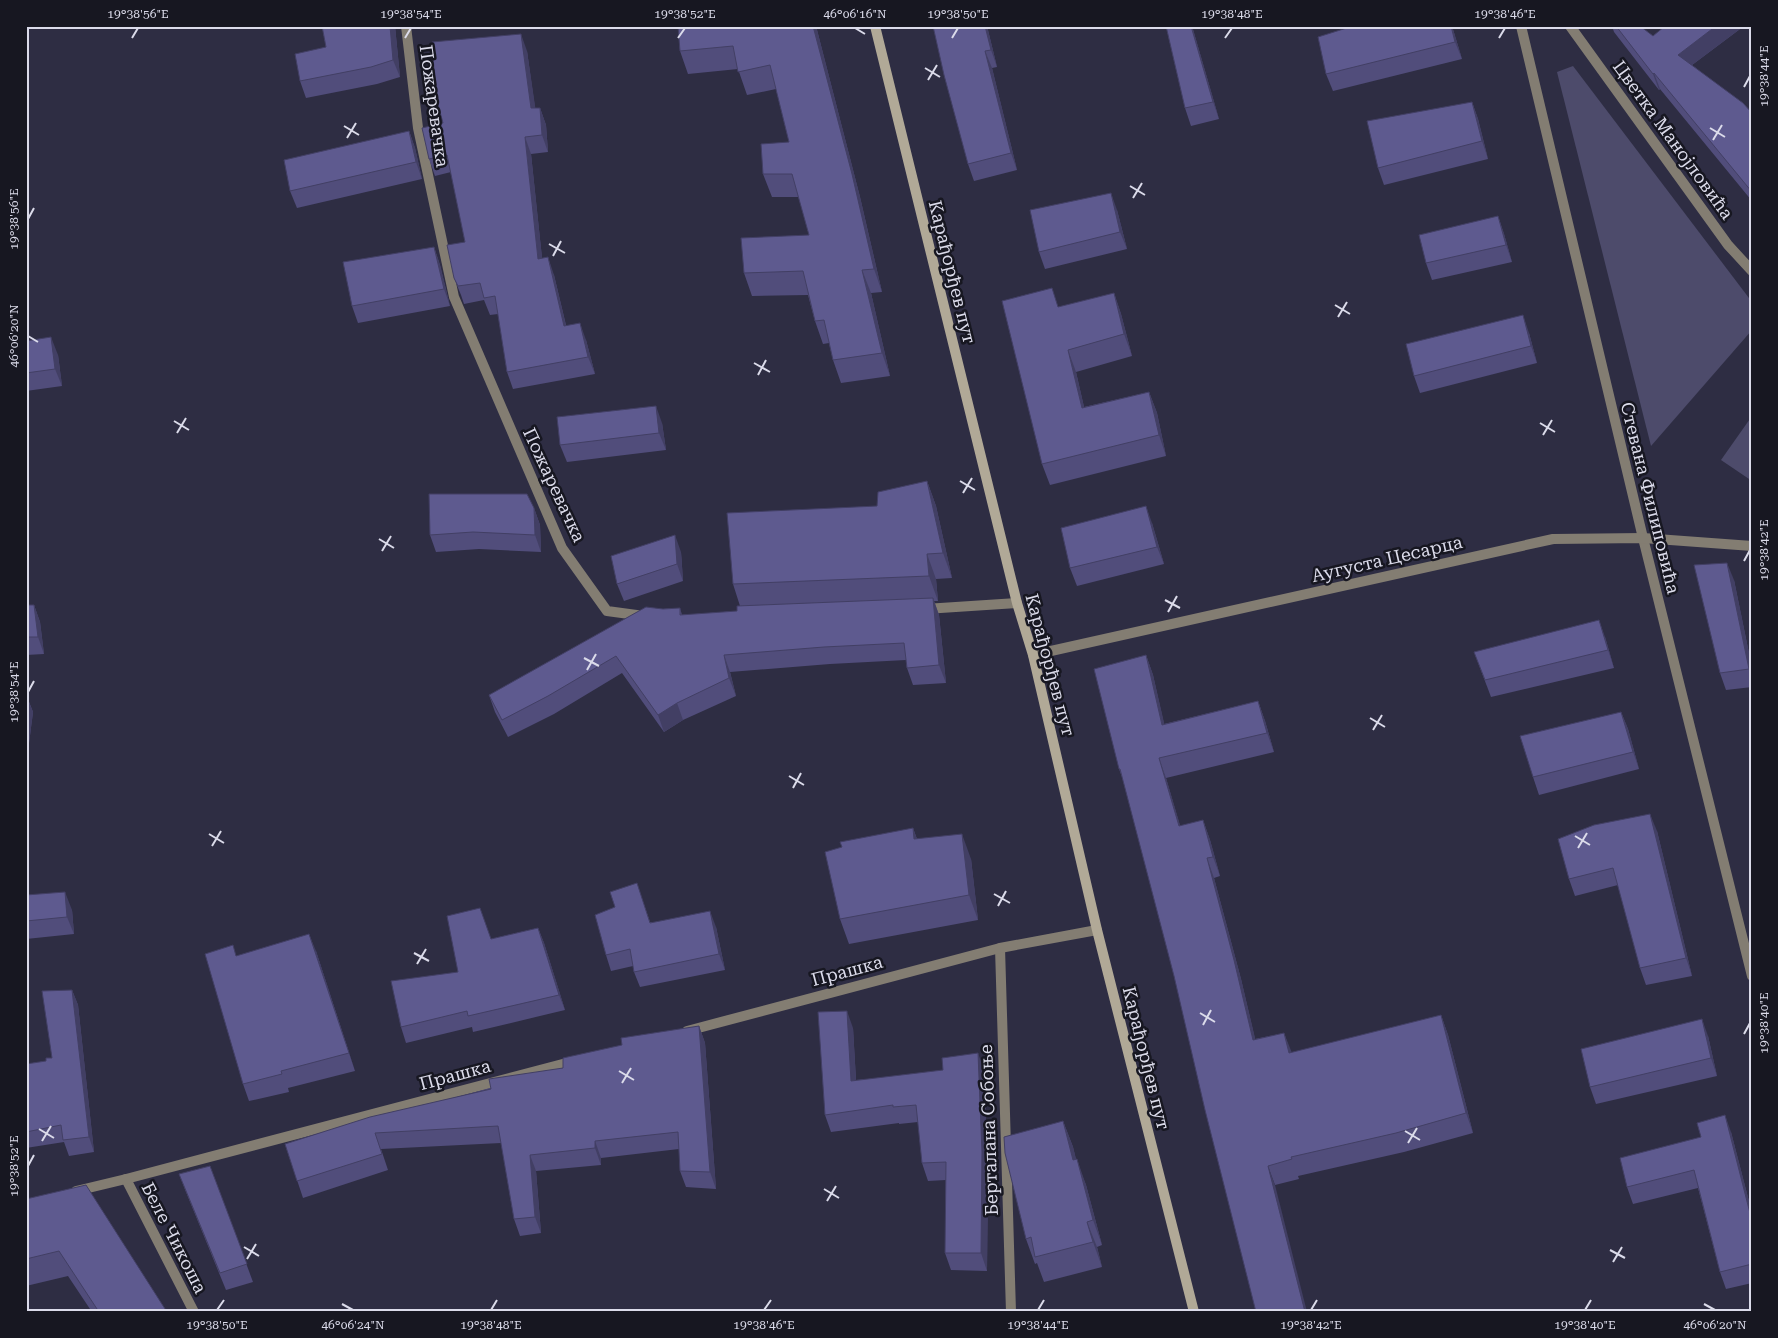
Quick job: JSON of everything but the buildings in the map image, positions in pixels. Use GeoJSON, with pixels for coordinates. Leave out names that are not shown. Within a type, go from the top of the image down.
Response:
{"type":"FeatureCollection","features":[{"type":"Feature","properties":{"kind":"main road","name":"Карађорђев пут"},"geometry":{"type":"LineString","coordinates":[[875,26],[1017,603],[1033,655],[1096,930],[1194,1312]]}},
{"type":"Feature","properties":{"kind":"street","name":"Пожаревачка"},"geometry":{"type":"LineString","coordinates":[[406,26],[418,128],[454,297],[562,548],[607,611],[651,617]]}},
{"type":"Feature","properties":{"kind":"street","name":"Стевана Филиповића"},"geometry":{"type":"LineString","coordinates":[[1522,26],[1642,538],[1752,976]]}},
{"type":"Feature","properties":{"kind":"street","name":"Цветка Манојловића"},"geometry":{"type":"LineString","coordinates":[[1570,26],[1728,245],[1752,271]]}},
{"type":"Feature","properties":{"kind":"street","name":"Аугуста Цесарца"},"geometry":{"type":"LineString","coordinates":[[1033,655],[1553,539],[1642,538],[1752,546]]}},
{"type":"Feature","properties":{"kind":"street"},"geometry":{"type":"LineString","coordinates":[[910,610],[1017,603]]}},
{"type":"Feature","properties":{"kind":"street","name":"Прашка"},"geometry":{"type":"LineString","coordinates":[[673,1034],[1000,948],[1096,930]]}},
{"type":"Feature","properties":{"kind":"street","name":"Берталана Собоње"},"geometry":{"type":"LineString","coordinates":[[1000,948],[1011,1312]]}},
{"type":"Feature","properties":{"kind":"street","name":"Прашка"},"geometry":{"type":"LineString","coordinates":[[62,1194],[126,1180],[587,1057]]}},
{"type":"Feature","properties":{"kind":"street","name":"Беле Чикоша"},"geometry":{"type":"LineString","coordinates":[[126,1180],[194,1312]]}},
{"type":"Feature","properties":{"kind":"shaded area"},"geometry":{"type":"Polygon","coordinates":[[[1573,66],[1752,302],[1752,330],[1651,446],[1557,72],[1573,66]]]}},
{"type":"Feature","properties":{"kind":"shaded area"},"geometry":{"type":"Polygon","coordinates":[[[1752,416],[1752,481],[1721,460],[1752,416]]]}}]}
